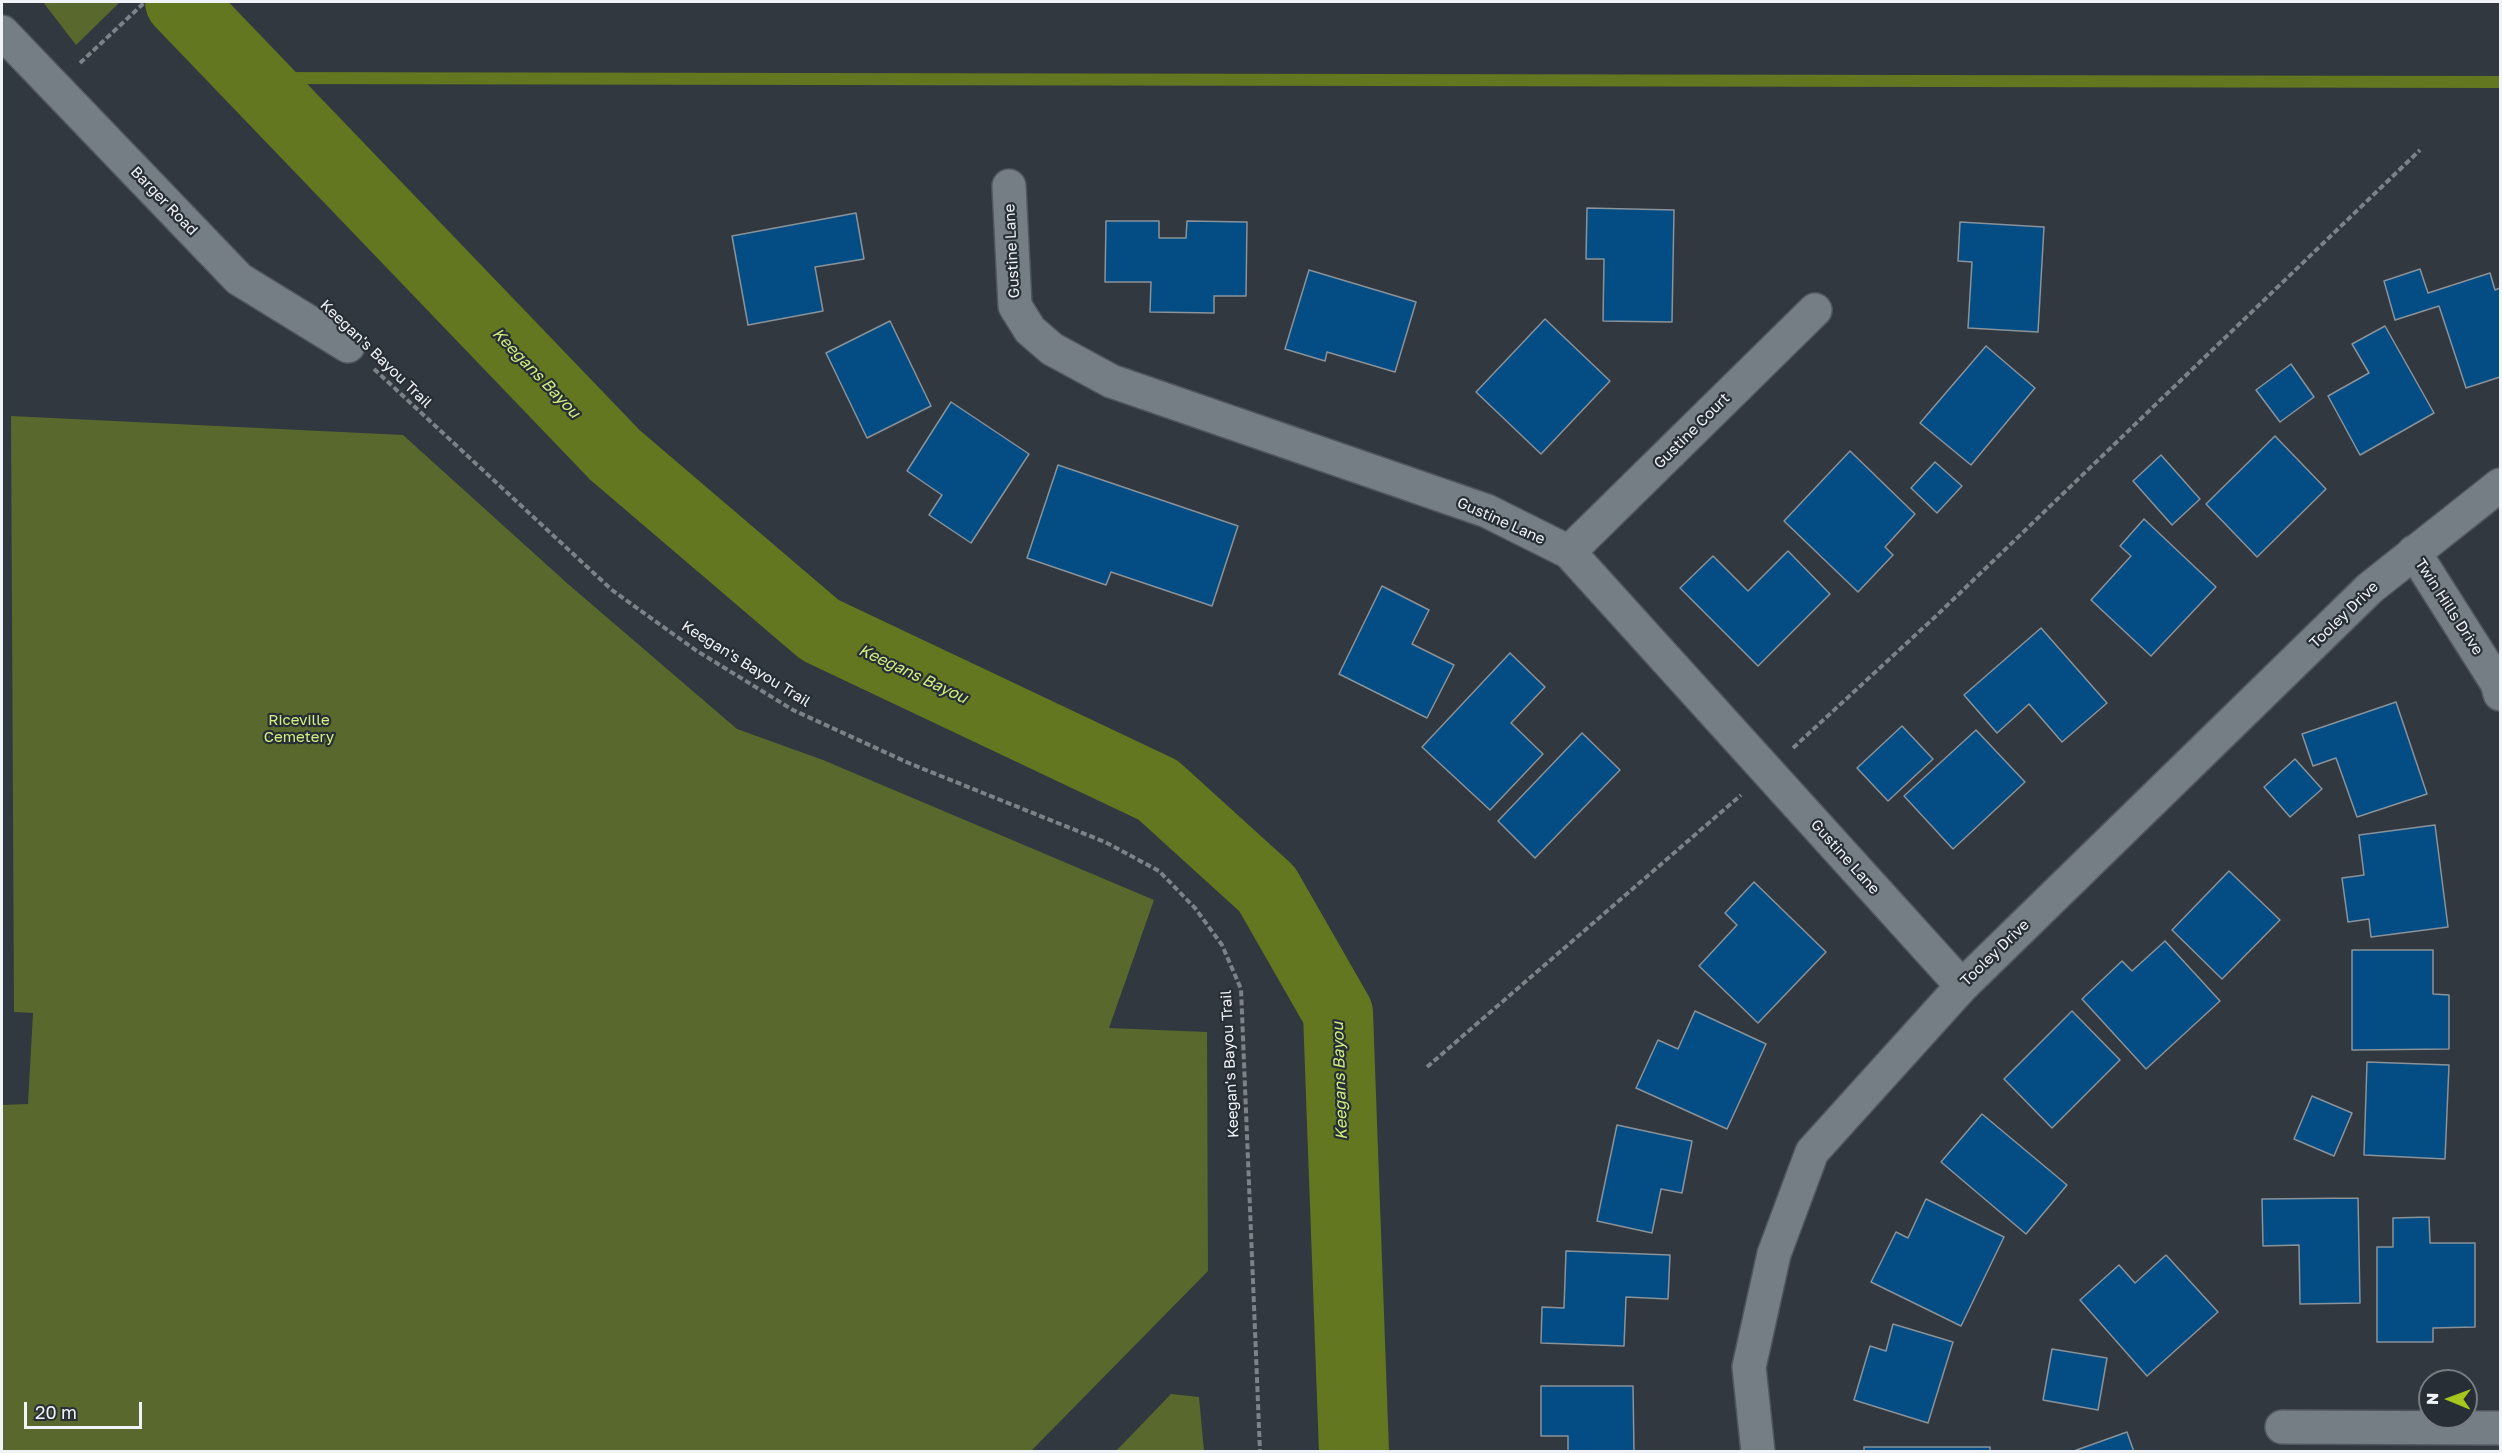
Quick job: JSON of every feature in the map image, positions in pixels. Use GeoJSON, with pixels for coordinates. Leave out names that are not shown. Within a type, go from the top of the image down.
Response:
{"type":"FeatureCollection","features":[{"type":"Feature","properties":{"kind":"street","name":"Barger Road"},"geometry":{"type":"LineString","coordinates":[[2,32],[239,279],[348,346]]}},
{"type":"Feature","properties":{"kind":"street","name":"Gustine Lane"},"geometry":{"type":"LineString","coordinates":[[1009,186],[1015,306],[1030,330],[1052,349],[1111,381],[1487,511],[1569,552],[1962,986]]}},
{"type":"Feature","properties":{"kind":"street","name":"Gustine Court"},"geometry":{"type":"LineString","coordinates":[[1569,552],[1815,310]]}},
{"type":"Feature","properties":{"kind":"street","name":"Tooley Drive"},"geometry":{"type":"LineString","coordinates":[[1758,1452],[1749,1367],[1774,1254],[1812,1152],[1962,986],[2370,588],[2500,486]]}},
{"type":"Feature","properties":{"kind":"street","name":"Twin Hills Drive"},"geometry":{"type":"LineString","coordinates":[[2414,552],[2497,683],[2500,694]]}},
{"type":"Feature","properties":{"kind":"street"},"geometry":{"type":"LineString","coordinates":[[2282,1427],[2500,1428]]}},
{"type":"Feature","properties":{"kind":"path"},"geometry":{"type":"LineString","coordinates":[[73,70],[145,2]]}},
{"type":"Feature","properties":{"kind":"path"},"geometry":{"type":"LineString","coordinates":[[1427,1067],[1768,772],[1943,609],[2420,150]]}},
{"type":"Feature","properties":{"kind":"path","name":"Keegan's Bayou Trail"},"geometry":{"type":"LineString","coordinates":[[348,346],[612,590],[697,651],[793,710],[911,764],[1105,842],[1159,871],[1195,908],[1222,945],[1241,989],[1260,1452]]}},
{"type":"Feature","properties":{"kind":"green space"},"geometry":{"type":"Polygon","coordinates":[[[43,2],[120,2],[76,45],[43,2]]]}},
{"type":"Feature","properties":{"kind":"green space","name":"Riceville Cemetery"},"geometry":{"type":"Polygon","coordinates":[[[11,416],[403,435],[568,584],[737,729],[823,760],[1154,900],[1109,1028],[1207,1032],[1208,1271],[1031,1451],[2,1451],[2,1105],[28,1104],[33,1013],[14,1012],[11,416]]]}},
{"type":"Feature","properties":{"kind":"green space"},"geometry":{"type":"Polygon","coordinates":[[[1171,1394],[1199,1397],[1204,1451],[1116,1451],[1171,1394]]]}},
{"type":"Feature","properties":{"kind":"building"},"geometry":{"type":"Polygon","coordinates":[[[1587,208],[1674,210],[1672,322],[1603,321],[1604,259],[1586,259],[1587,208]]]}},
{"type":"Feature","properties":{"kind":"building"},"geometry":{"type":"Polygon","coordinates":[[[856,213],[864,259],[815,267],[823,311],[748,325],[732,236],[856,213]]]}},
{"type":"Feature","properties":{"kind":"building"},"geometry":{"type":"Polygon","coordinates":[[[1106,221],[1159,221],[1159,238],[1186,238],[1187,221],[1247,222],[1246,296],[1214,296],[1214,313],[1150,312],[1151,282],[1105,282],[1106,221]]]}},
{"type":"Feature","properties":{"kind":"building"},"geometry":{"type":"Polygon","coordinates":[[[1960,222],[2044,227],[2038,332],[1968,328],[1972,262],[1958,261],[1960,222]]]}},
{"type":"Feature","properties":{"kind":"building"},"geometry":{"type":"Polygon","coordinates":[[[2420,269],[2428,293],[2490,273],[2495,290],[2500,288],[2500,377],[2466,388],[2439,306],[2395,320],[2384,281],[2420,269]]]}},
{"type":"Feature","properties":{"kind":"building"},"geometry":{"type":"Polygon","coordinates":[[[1309,270],[1416,302],[1395,372],[1327,352],[1325,361],[1285,349],[1309,270]]]}},
{"type":"Feature","properties":{"kind":"building"},"geometry":{"type":"Polygon","coordinates":[[[1545,319],[1610,381],[1541,454],[1476,392],[1545,319]]]}},
{"type":"Feature","properties":{"kind":"building"},"geometry":{"type":"Polygon","coordinates":[[[890,321],[931,406],[867,438],[826,353],[890,321]]]}},
{"type":"Feature","properties":{"kind":"building"},"geometry":{"type":"Polygon","coordinates":[[[2385,326],[2434,413],[2360,455],[2328,396],[2369,373],[2352,344],[2385,326]]]}},
{"type":"Feature","properties":{"kind":"building"},"geometry":{"type":"Polygon","coordinates":[[[1986,346],[2035,388],[1971,465],[1920,423],[1986,346]]]}},
{"type":"Feature","properties":{"kind":"building"},"geometry":{"type":"Polygon","coordinates":[[[2291,364],[2314,397],[2280,422],[2256,390],[2291,364]]]}},
{"type":"Feature","properties":{"kind":"building"},"geometry":{"type":"Polygon","coordinates":[[[951,402],[1029,454],[971,543],[929,515],[942,495],[907,471],[951,402]]]}},
{"type":"Feature","properties":{"kind":"building"},"geometry":{"type":"Polygon","coordinates":[[[2275,436],[2326,489],[2257,557],[2206,504],[2275,436]]]}},
{"type":"Feature","properties":{"kind":"building"},"geometry":{"type":"Polygon","coordinates":[[[1850,451],[1915,514],[1885,547],[1893,555],[1858,592],[1784,521],[1850,451]]]}},
{"type":"Feature","properties":{"kind":"building"},"geometry":{"type":"Polygon","coordinates":[[[2161,455],[2200,499],[2172,525],[2133,481],[2161,455]]]}},
{"type":"Feature","properties":{"kind":"building"},"geometry":{"type":"Polygon","coordinates":[[[1935,462],[1962,486],[1937,513],[1911,488],[1935,462]]]}},
{"type":"Feature","properties":{"kind":"building"},"geometry":{"type":"Polygon","coordinates":[[[1058,465],[1238,526],[1212,606],[1111,572],[1106,585],[1027,558],[1058,465]]]}},
{"type":"Feature","properties":{"kind":"building"},"geometry":{"type":"Polygon","coordinates":[[[2144,519],[2216,587],[2151,656],[2091,600],[2131,556],[2120,546],[2144,519]]]}},
{"type":"Feature","properties":{"kind":"building"},"geometry":{"type":"Polygon","coordinates":[[[1788,551],[1830,594],[1758,666],[1680,588],[1713,556],[1748,591],[1788,551]]]}},
{"type":"Feature","properties":{"kind":"building"},"geometry":{"type":"Polygon","coordinates":[[[1382,586],[1429,610],[1412,644],[1454,665],[1427,718],[1339,674],[1382,586]]]}},
{"type":"Feature","properties":{"kind":"building"},"geometry":{"type":"Polygon","coordinates":[[[2041,628],[2107,703],[2062,742],[2029,704],[1997,733],[1964,695],[2041,628]]]}},
{"type":"Feature","properties":{"kind":"building"},"geometry":{"type":"Polygon","coordinates":[[[1510,653],[1545,687],[1511,723],[1543,754],[1490,810],[1422,747],[1510,653]]]}},
{"type":"Feature","properties":{"kind":"building"},"geometry":{"type":"Polygon","coordinates":[[[2396,702],[2427,794],[2357,817],[2336,758],[2313,766],[2302,734],[2396,702]]]}},
{"type":"Feature","properties":{"kind":"building"},"geometry":{"type":"Polygon","coordinates":[[[1902,726],[1933,759],[1888,801],[1857,768],[1902,726]]]}},
{"type":"Feature","properties":{"kind":"building"},"geometry":{"type":"Polygon","coordinates":[[[1976,730],[2025,782],[1953,849],[1904,796],[1976,730]]]}},
{"type":"Feature","properties":{"kind":"building"},"geometry":{"type":"Polygon","coordinates":[[[1582,733],[1620,770],[1535,858],[1498,821],[1582,733]]]}},
{"type":"Feature","properties":{"kind":"building"},"geometry":{"type":"Polygon","coordinates":[[[2295,759],[2322,789],[2290,817],[2264,787],[2295,759]]]}},
{"type":"Feature","properties":{"kind":"building"},"geometry":{"type":"Polygon","coordinates":[[[2435,825],[2448,927],[2371,937],[2369,919],[2348,922],[2342,878],[2364,875],[2359,835],[2435,825]]]}},
{"type":"Feature","properties":{"kind":"building"},"geometry":{"type":"Polygon","coordinates":[[[2229,871],[2280,920],[2222,979],[2172,930],[2229,871]]]}},
{"type":"Feature","properties":{"kind":"building"},"geometry":{"type":"Polygon","coordinates":[[[1754,882],[1826,952],[1758,1023],[1699,966],[1737,925],[1725,913],[1754,882]]]}},
{"type":"Feature","properties":{"kind":"building"},"geometry":{"type":"Polygon","coordinates":[[[2165,941],[2220,1001],[2146,1069],[2082,999],[2122,961],[2132,971],[2165,941]]]}},
{"type":"Feature","properties":{"kind":"building"},"geometry":{"type":"Polygon","coordinates":[[[2352,950],[2433,950],[2433,994],[2449,995],[2449,1049],[2352,1050],[2352,950]]]}},
{"type":"Feature","properties":{"kind":"building"},"geometry":{"type":"Polygon","coordinates":[[[1695,1011],[1766,1044],[1727,1129],[1636,1088],[1658,1040],[1678,1049],[1695,1011]]]}},
{"type":"Feature","properties":{"kind":"building"},"geometry":{"type":"Polygon","coordinates":[[[2072,1011],[2120,1060],[2052,1128],[2004,1079],[2072,1011]]]}},
{"type":"Feature","properties":{"kind":"building"},"geometry":{"type":"Polygon","coordinates":[[[2367,1062],[2449,1065],[2445,1159],[2364,1155],[2367,1062]]]}},
{"type":"Feature","properties":{"kind":"building"},"geometry":{"type":"Polygon","coordinates":[[[2312,1096],[2352,1113],[2334,1156],[2294,1139],[2312,1096]]]}},
{"type":"Feature","properties":{"kind":"building"},"geometry":{"type":"Polygon","coordinates":[[[1982,1114],[2067,1185],[2026,1234],[1941,1162],[1982,1114]]]}},
{"type":"Feature","properties":{"kind":"building"},"geometry":{"type":"Polygon","coordinates":[[[1617,1125],[1692,1141],[1682,1193],[1661,1189],[1652,1233],[1597,1221],[1617,1125]]]}},
{"type":"Feature","properties":{"kind":"building"},"geometry":{"type":"Polygon","coordinates":[[[2358,1198],[2360,1303],[2300,1304],[2299,1245],[2263,1246],[2262,1199],[2358,1198]]]}},
{"type":"Feature","properties":{"kind":"building"},"geometry":{"type":"Polygon","coordinates":[[[1926,1199],[2004,1237],[1961,1326],[1871,1282],[1896,1232],[1908,1238],[1926,1199]]]}},
{"type":"Feature","properties":{"kind":"building"},"geometry":{"type":"Polygon","coordinates":[[[2429,1217],[2430,1243],[2475,1243],[2475,1327],[2433,1328],[2433,1342],[2377,1342],[2377,1247],[2393,1247],[2393,1218],[2429,1217]]]}},
{"type":"Feature","properties":{"kind":"building"},"geometry":{"type":"Polygon","coordinates":[[[1566,1251],[1670,1255],[1668,1299],[1626,1297],[1624,1346],[1541,1343],[1542,1307],[1564,1308],[1566,1251]]]}},
{"type":"Feature","properties":{"kind":"building"},"geometry":{"type":"Polygon","coordinates":[[[2166,1255],[2218,1312],[2147,1376],[2080,1300],[2119,1265],[2135,1283],[2166,1255]]]}},
{"type":"Feature","properties":{"kind":"building"},"geometry":{"type":"Polygon","coordinates":[[[1893,1324],[1953,1342],[1928,1423],[1854,1400],[1870,1346],[1886,1351],[1893,1324]]]}},
{"type":"Feature","properties":{"kind":"building"},"geometry":{"type":"Polygon","coordinates":[[[2052,1349],[2107,1358],[2098,1410],[2043,1400],[2052,1349]]]}},
{"type":"Feature","properties":{"kind":"building"},"geometry":{"type":"Polygon","coordinates":[[[1541,1386],[1633,1386],[1634,1452],[1568,1452],[1568,1436],[1541,1436],[1541,1386]]]}},
{"type":"Feature","properties":{"kind":"building"},"geometry":{"type":"Polygon","coordinates":[[[2127,1432],[2134,1452],[2071,1452],[2127,1432]]]}},
{"type":"Feature","properties":{"kind":"building"},"geometry":{"type":"Polygon","coordinates":[[[1864,1447],[1990,1447],[1990,1452],[1864,1452],[1864,1447]]]}},
{"type":"Feature","properties":{"kind":"waterway","name":"Keegans Bayou"},"geometry":{"type":"LineString","coordinates":[[180,2],[615,455],[820,630],[1158,790],[1267,889],[1338,1013],[1354,1452]]}},
{"type":"Feature","properties":{"kind":"waterway"},"geometry":{"type":"LineString","coordinates":[[253,78],[2500,82]]}}]}
